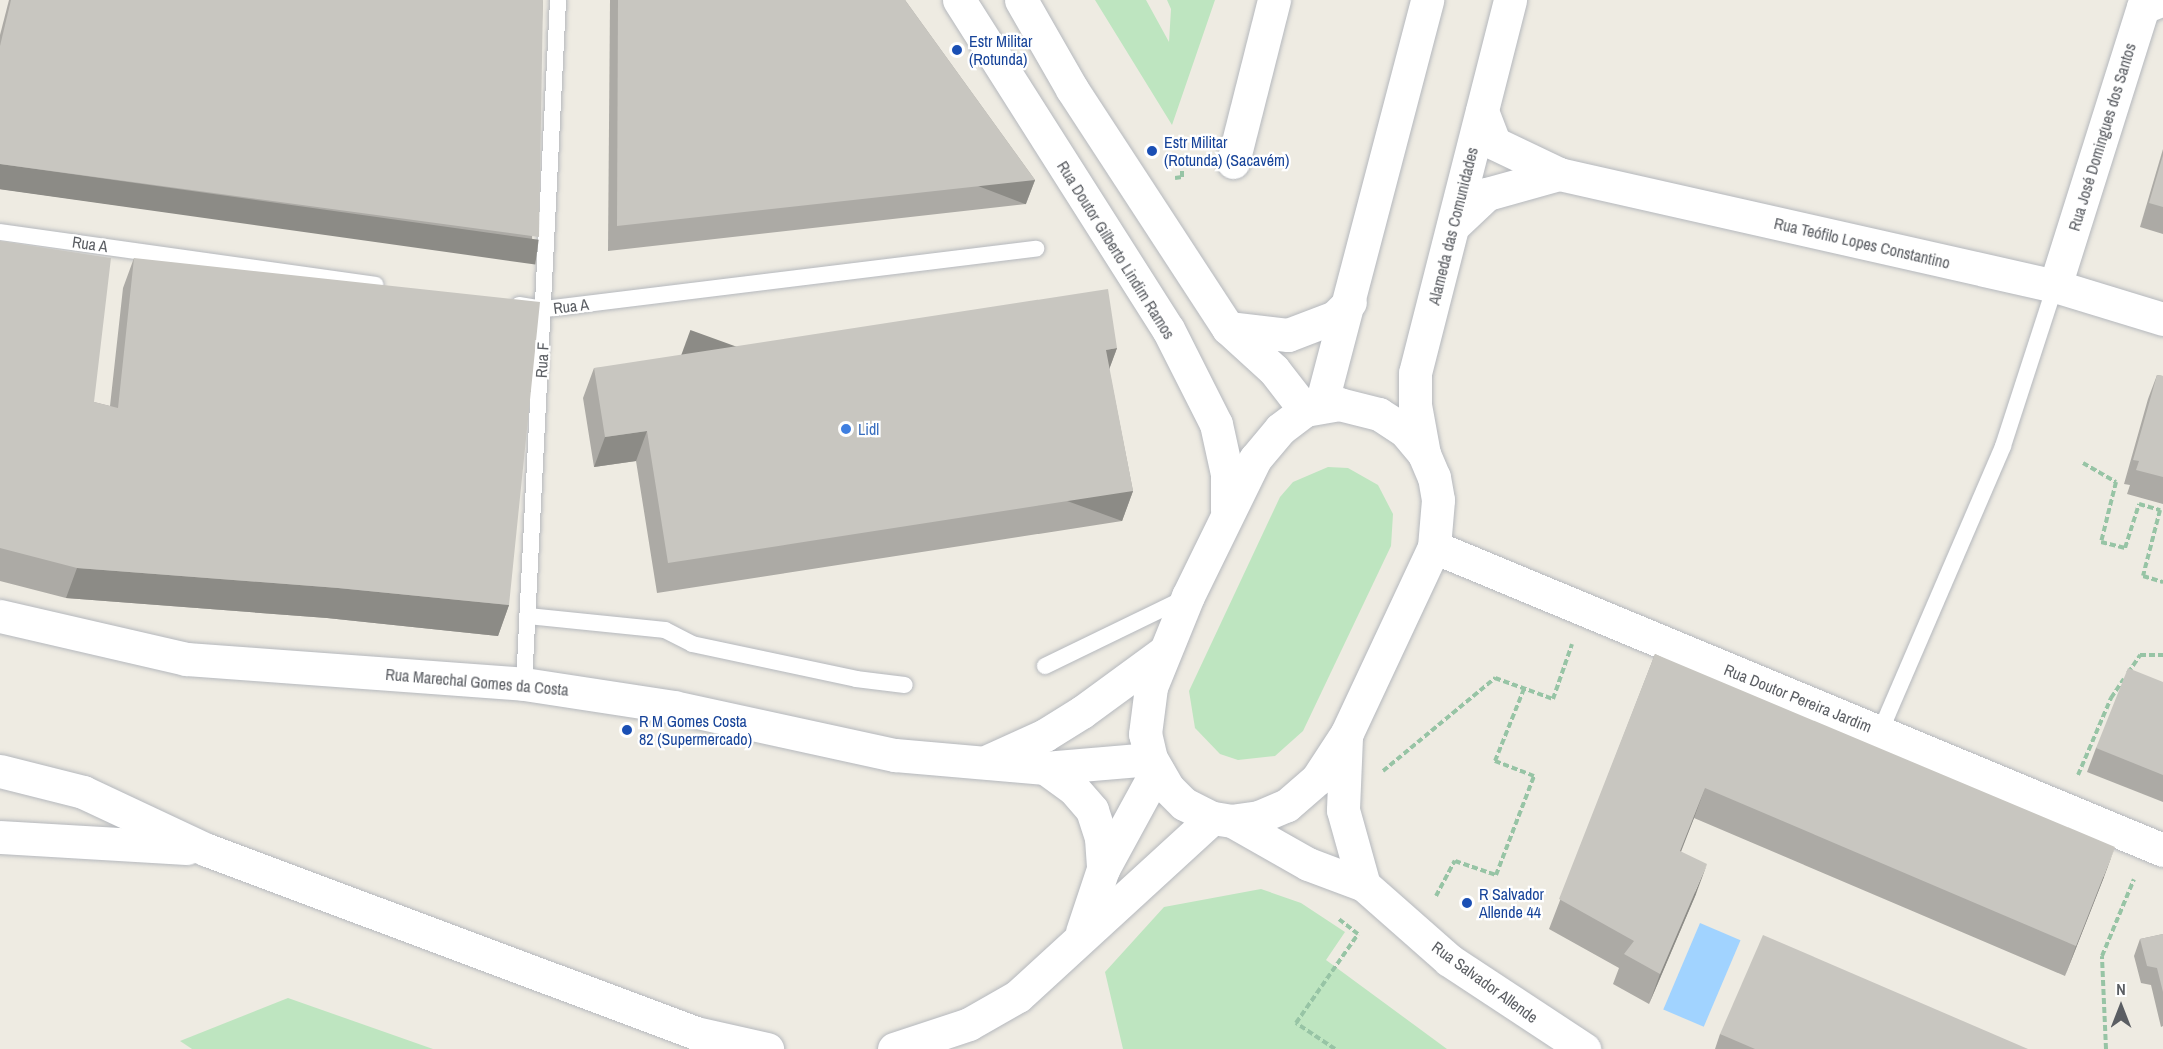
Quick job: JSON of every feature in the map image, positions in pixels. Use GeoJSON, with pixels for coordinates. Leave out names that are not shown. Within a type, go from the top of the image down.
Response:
{"type":"FeatureCollection","features":[{"type":"Feature","properties":{"kind":"street","name":"Rua Doutor Gilberto Lindim Ramos"},"geometry":{"type":"LineString","coordinates":[[959,0],[1168,329],[1216,424],[1227,474],[1227,516]]}},
{"type":"Feature","properties":{"kind":"street"},"geometry":{"type":"LineString","coordinates":[[1021,0],[1072,90],[1228,328],[1313,408]]}},
{"type":"Feature","properties":{"kind":"street"},"geometry":{"type":"LineString","coordinates":[[1233,162],[1274,0]]}},
{"type":"Feature","properties":{"kind":"street"},"geometry":{"type":"LineString","coordinates":[[1313,408],[1350,302],[1427,0]]}},
{"type":"Feature","properties":{"kind":"street","name":"Alameda das Comunidades"},"geometry":{"type":"LineString","coordinates":[[1424,454],[1415,405],[1415,373],[1510,0]]}},
{"type":"Feature","properties":{"kind":"street","name":"Rua José Domingues dos Santos"},"geometry":{"type":"LineString","coordinates":[[2055,286],[2143,7],[2161,0]]}},
{"type":"Feature","properties":{"kind":"street","name":"Rua Teófilo Lopes Constantino"},"geometry":{"type":"LineString","coordinates":[[1482,111],[1494,142],[1559,174],[2055,286],[2163,319]]}},
{"type":"Feature","properties":{"kind":"street","name":"Rua Teófilo Lopes Constantino"},"geometry":{"type":"LineString","coordinates":[[1453,226],[1486,194],[1559,174]]}},
{"type":"Feature","properties":{"kind":"street"},"geometry":{"type":"LineString","coordinates":[[1228,328],[1288,335],[1335,317],[1350,302]]}},
{"type":"Feature","properties":{"kind":"street"},"geometry":{"type":"LineString","coordinates":[[894,1049],[969,1024],[1018,996],[1082,934],[1222,819],[1259,817],[1305,792],[1347,733],[1434,547],[1438,500],[1434,477],[1424,454],[1404,430],[1379,414],[1360,407],[1313,408],[1280,429],[1255,459],[1188,596],[1164,652],[1146,710],[1154,765],[1168,788],[1184,804],[1222,819],[1308,864],[1364,885]]}},
{"type":"Feature","properties":{"kind":"street","name":"Rua Doutor Pereira Jardim"},"geometry":{"type":"LineString","coordinates":[[1434,547],[2156,847]]}},
{"type":"Feature","properties":{"kind":"street","name":"Rua Marechal Gomes da Costa"},"geometry":{"type":"LineString","coordinates":[[0,616],[186,659],[524,684],[674,707],[896,755],[990,760],[1045,768],[1154,765]]}},
{"type":"Feature","properties":{"kind":"street","name":"Rua Marechal Gomes da Costa"},"geometry":{"type":"LineString","coordinates":[[990,760],[1064,724],[1164,652]]}},
{"type":"Feature","properties":{"kind":"street"},"geometry":{"type":"LineString","coordinates":[[1347,733],[1342,769],[1343,810],[1364,885]]}},
{"type":"Feature","properties":{"kind":"street"},"geometry":{"type":"LineString","coordinates":[[1082,934],[1103,869],[1154,765]]}},
{"type":"Feature","properties":{"kind":"street","name":"Rua Marechal Gomes da Costa"},"geometry":{"type":"LineString","coordinates":[[1045,768],[1073,788],[1092,810],[1101,838],[1103,869]]}},
{"type":"Feature","properties":{"kind":"street"},"geometry":{"type":"LineString","coordinates":[[0,771],[83,792],[207,850],[696,1034],[767,1049]]}},
{"type":"Feature","properties":{"kind":"street"},"geometry":{"type":"LineString","coordinates":[[0,837],[207,850]]}},
{"type":"Feature","properties":{"kind":"street","name":"Rua Salvador Allende"},"geometry":{"type":"LineString","coordinates":[[1364,885],[1459,967],[1584,1049]]}},
{"type":"Feature","properties":{"kind":"lane","name":"Rua F"},"geometry":{"type":"LineString","coordinates":[[524,684],[545,309],[558,0]]}},
{"type":"Feature","properties":{"kind":"lane","name":"Rua A"},"geometry":{"type":"LineString","coordinates":[[0,232],[391,287]]}},
{"type":"Feature","properties":{"kind":"lane","name":"Rua A"},"geometry":{"type":"LineString","coordinates":[[497,302],[545,309],[1036,249]]}},
{"type":"Feature","properties":{"kind":"lane"},"geometry":{"type":"LineString","coordinates":[[1880,732],[2003,446],[2055,286]]}},
{"type":"Feature","properties":{"kind":"lane"},"geometry":{"type":"LineString","coordinates":[[1045,666],[1188,596]]}},
{"type":"Feature","properties":{"kind":"lane"},"geometry":{"type":"LineString","coordinates":[[528,616],[665,630],[692,644],[856,679],[905,685]]}},
{"type":"Feature","properties":{"kind":"path"},"geometry":{"type":"LineString","coordinates":[[1147,204],[1170,178],[1182,177],[1182,164],[1233,162]]}},
{"type":"Feature","properties":{"kind":"path"},"geometry":{"type":"LineString","coordinates":[[2082,463],[2116,482],[2101,542],[2125,548],[2139,504],[2160,510],[2143,576],[2163,582]]}},
{"type":"Feature","properties":{"kind":"path"},"geometry":{"type":"LineString","coordinates":[[1342,769],[1384,771],[1495,678],[1553,699],[1584,609]]}},
{"type":"Feature","properties":{"kind":"path"},"geometry":{"type":"LineString","coordinates":[[2057,806],[2079,775],[2111,698],[2140,656],[2163,655]]}},
{"type":"Feature","properties":{"kind":"path"},"geometry":{"type":"LineString","coordinates":[[1416,931],[1455,861],[1496,875],[1534,776],[1495,761],[1524,688]]}},
{"type":"Feature","properties":{"kind":"path"},"geometry":{"type":"LineString","coordinates":[[2106,1049],[2102,956],[2156,847]]}},
{"type":"Feature","properties":{"kind":"path"},"geometry":{"type":"LineString","coordinates":[[1335,1049],[1296,1023],[1358,934],[1336,916],[1364,885]]}},
{"type":"Feature","properties":{"kind":"green space"},"geometry":{"type":"Polygon","coordinates":[[[1095,0],[1146,0],[1169,42],[1171,9],[1167,0],[1215,0],[1172,125],[1095,0]]]}},
{"type":"Feature","properties":{"kind":"green space"},"geometry":{"type":"Polygon","coordinates":[[[1328,467],[1348,468],[1378,485],[1393,514],[1391,546],[1303,731],[1275,756],[1238,760],[1220,754],[1195,728],[1189,691],[1280,497],[1293,482],[1328,467]]]}},
{"type":"Feature","properties":{"kind":"green space"},"geometry":{"type":"Polygon","coordinates":[[[1261,889],[1301,903],[1345,932],[1326,960],[1447,1049],[1123,1049],[1105,972],[1164,907],[1261,889]]]}},
{"type":"Feature","properties":{"kind":"green space"},"geometry":{"type":"Polygon","coordinates":[[[288,998],[433,1049],[192,1049],[180,1041],[288,998]]]}},
{"type":"Feature","properties":{"kind":"water"},"geometry":{"type":"Polygon","coordinates":[[[1700,923],[1741,940],[1704,1027],[1663,1010],[1700,923]]]}},
{"type":"Feature","properties":{"kind":"building"},"geometry":{"type":"Polygon","coordinates":[[[11,0],[543,0],[539,237],[0,164],[0,46],[11,0]]]}},
{"type":"Feature","properties":{"kind":"building"},"geometry":{"type":"Polygon","coordinates":[[[618,0],[905,0],[1035,180],[617,226],[618,0]]]}},
{"type":"Feature","properties":{"kind":"building"},"geometry":{"type":"Polygon","coordinates":[[[2163,155],[2163,207],[2149,203],[2163,155]]]}},
{"type":"Feature","properties":{"kind":"building"},"geometry":{"type":"Polygon","coordinates":[[[0,241],[111,258],[94,402],[118,408],[134,258],[540,302],[509,605],[338,588],[77,568],[0,548],[0,241]]]}},
{"type":"Feature","properties":{"kind":"building","name":"Lidl"},"geometry":{"type":"Polygon","coordinates":[[[1108,289],[1117,348],[1106,350],[1133,491],[668,563],[647,431],[605,437],[594,368],[1108,289]]]}},
{"type":"Feature","properties":{"kind":"building"},"geometry":{"type":"Polygon","coordinates":[[[2157,375],[2163,376],[2163,477],[2136,470],[2139,461],[2133,460],[2157,375]]]}},
{"type":"Feature","properties":{"kind":"building"},"geometry":{"type":"Polygon","coordinates":[[[1655,654],[2115,847],[2076,946],[1705,788],[1680,851],[1707,864],[1660,974],[1624,954],[1634,941],[1559,899],[1655,654]]]}},
{"type":"Feature","properties":{"kind":"building"},"geometry":{"type":"Polygon","coordinates":[[[2128,668],[2163,682],[2163,775],[2096,748],[2128,668]]]}},
{"type":"Feature","properties":{"kind":"building"},"geometry":{"type":"Polygon","coordinates":[[[2163,934],[2163,992],[2157,968],[2147,966],[2140,939],[2163,934]]]}},
{"type":"Feature","properties":{"kind":"building"},"geometry":{"type":"Polygon","coordinates":[[[1763,935],[2028,1049],[1755,1049],[1720,1034],[1763,935]]]}},
{"type":"Feature","properties":{"kind":"place","name":"Estr Militar (Rotunda)"},"geometry":{"type":"Point","coordinates":[957,50]}},
{"type":"Feature","properties":{"kind":"place","name":"Estr Militar (Rotunda) (Sacavém)"},"geometry":{"type":"Point","coordinates":[1152,151]}},
{"type":"Feature","properties":{"kind":"place","name":"Lidl"},"geometry":{"type":"Point","coordinates":[846,429]}},
{"type":"Feature","properties":{"kind":"place","name":"R M Gomes Costa 82 (Supermercado)"},"geometry":{"type":"Point","coordinates":[627,730]}},
{"type":"Feature","properties":{"kind":"place","name":"R Salvador Allende 44"},"geometry":{"type":"Point","coordinates":[1467,903]}}]}
